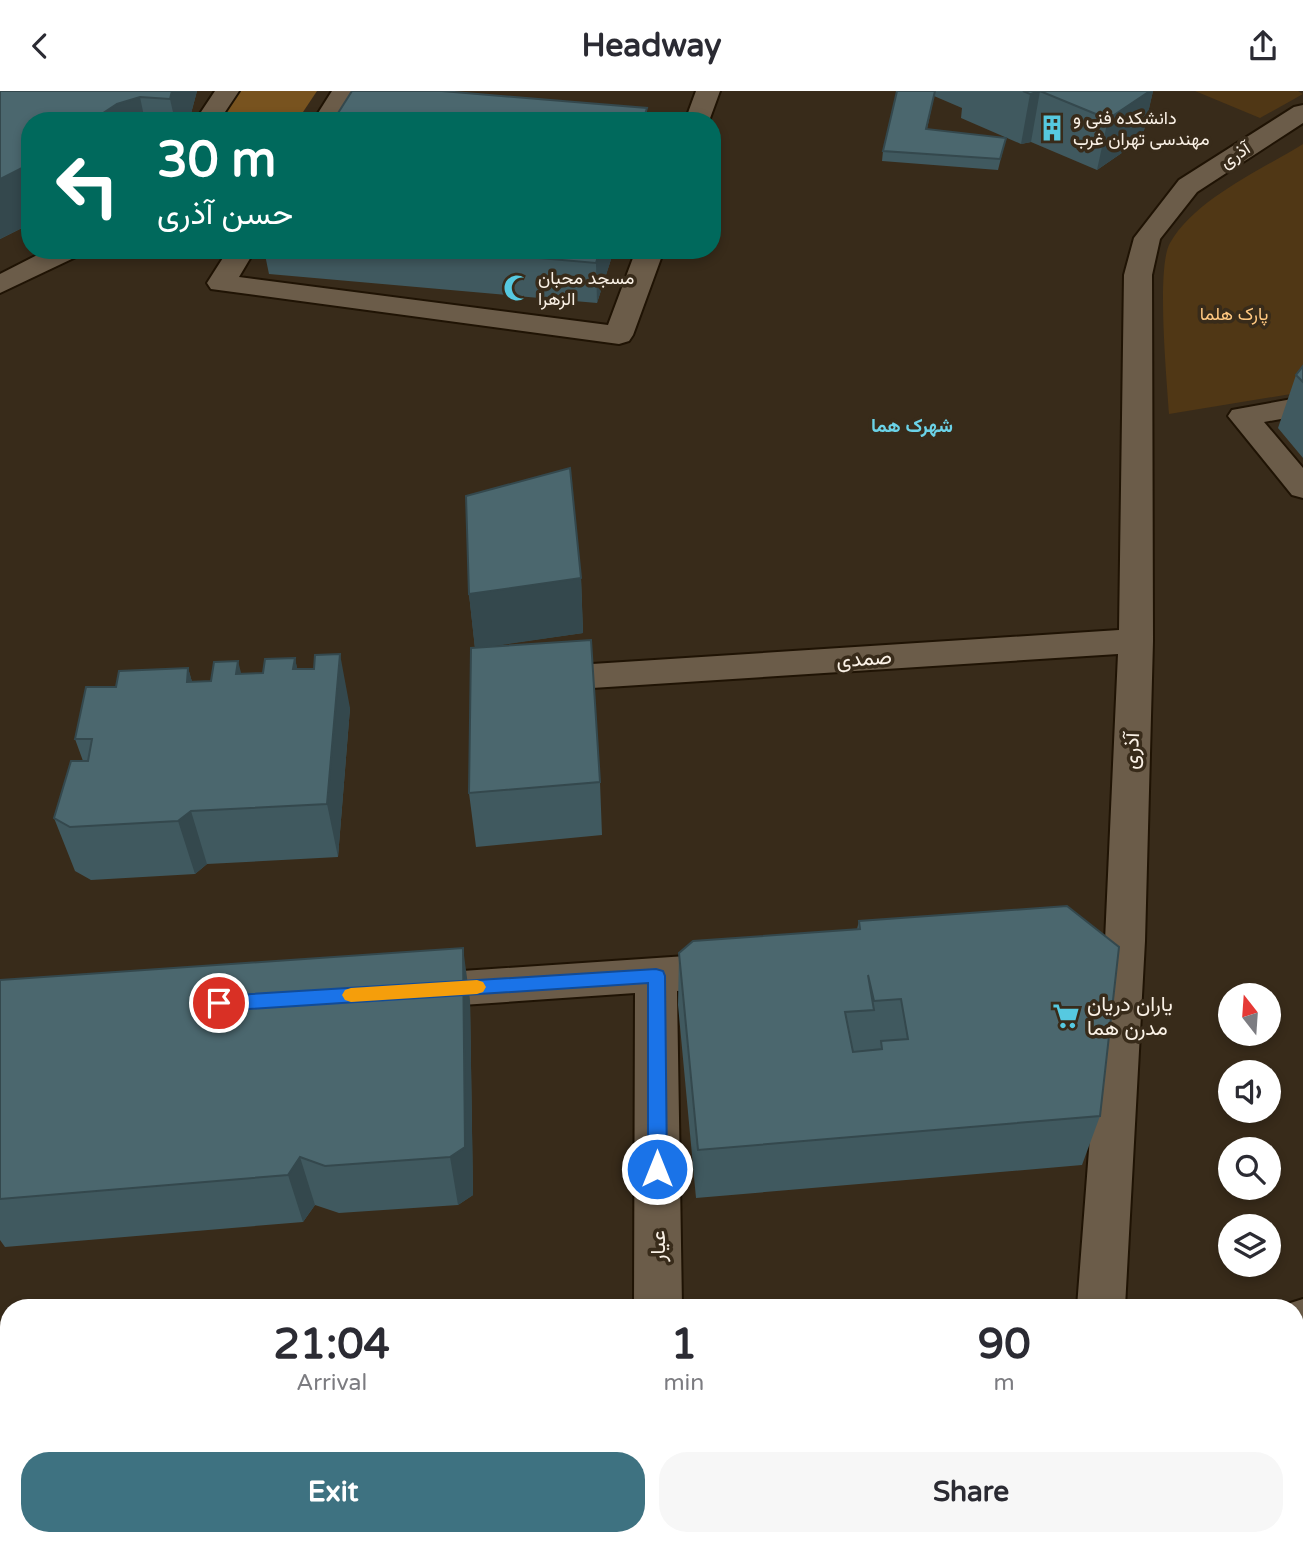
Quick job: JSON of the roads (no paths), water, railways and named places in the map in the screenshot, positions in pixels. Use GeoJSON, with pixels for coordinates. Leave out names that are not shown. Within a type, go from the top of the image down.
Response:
{"type":"FeatureCollection","features":[{"type":"Feature","properties":{"kind":"street"},"geometry":{"type":"LineString","coordinates":[[211,112],[227,91]]}},
{"type":"Feature","properties":{"kind":"street"},"geometry":{"type":"LineString","coordinates":[[331,112],[344,91]]}},
{"type":"Feature","properties":{"kind":"street"},"geometry":{"type":"LineString","coordinates":[[700,112],[708,91]]}},
{"type":"Feature","properties":{"kind":"street","name":"آذری"},"geometry":{"type":"LineString","coordinates":[[1101,1299],[1105,943],[1136,641],[1138,275],[1147,238],[1188,186],[1303,112]]}},
{"type":"Feature","properties":{"kind":"street","name":"آذری"},"geometry":{"type":"LineString","coordinates":[[1174,206],[1203,193],[1303,127]]}},
{"type":"Feature","properties":{"kind":"street"},"geometry":{"type":"LineString","coordinates":[[0,285],[51,259]]}},
{"type":"Feature","properties":{"kind":"street"},"geometry":{"type":"LineString","coordinates":[[236,259],[221,282],[619,335],[647,259]]}},
{"type":"Feature","properties":{"kind":"street"},"geometry":{"type":"LineString","coordinates":[[1303,406],[1243,415],[1303,488]]}},
{"type":"Feature","properties":{"kind":"street","name":"صمدی"},"geometry":{"type":"LineString","coordinates":[[592,676],[1136,641]]}},
{"type":"Feature","properties":{"kind":"street"},"geometry":{"type":"LineString","coordinates":[[377,993],[767,967]]}},
{"type":"Feature","properties":{"kind":"street","name":"عیار"},"geometry":{"type":"LineString","coordinates":[[656,976],[658,1299]]}},
{"type":"Feature","properties":{"kind":"place","name":"دانشکده فنی و مهندسی تهران غرب"},"geometry":{"type":"Point","coordinates":[1052,128]}},
{"type":"Feature","properties":{"kind":"place","name":"مسجد محبان الزهرا"},"geometry":{"type":"Point","coordinates":[517,288]}},
{"type":"Feature","properties":{"kind":"place","name":"یاران دریان مدرن هما"},"geometry":{"type":"Point","coordinates":[1066,1016]}},
{"type":"Feature","properties":{"kind":"district","name":"شهرک هما"},"geometry":{"type":"Point","coordinates":[912,426]}},
{"type":"Feature","properties":{"kind":"park label","name":"پارک هلما"},"geometry":{"type":"Point","coordinates":[1234,314]}}]}
